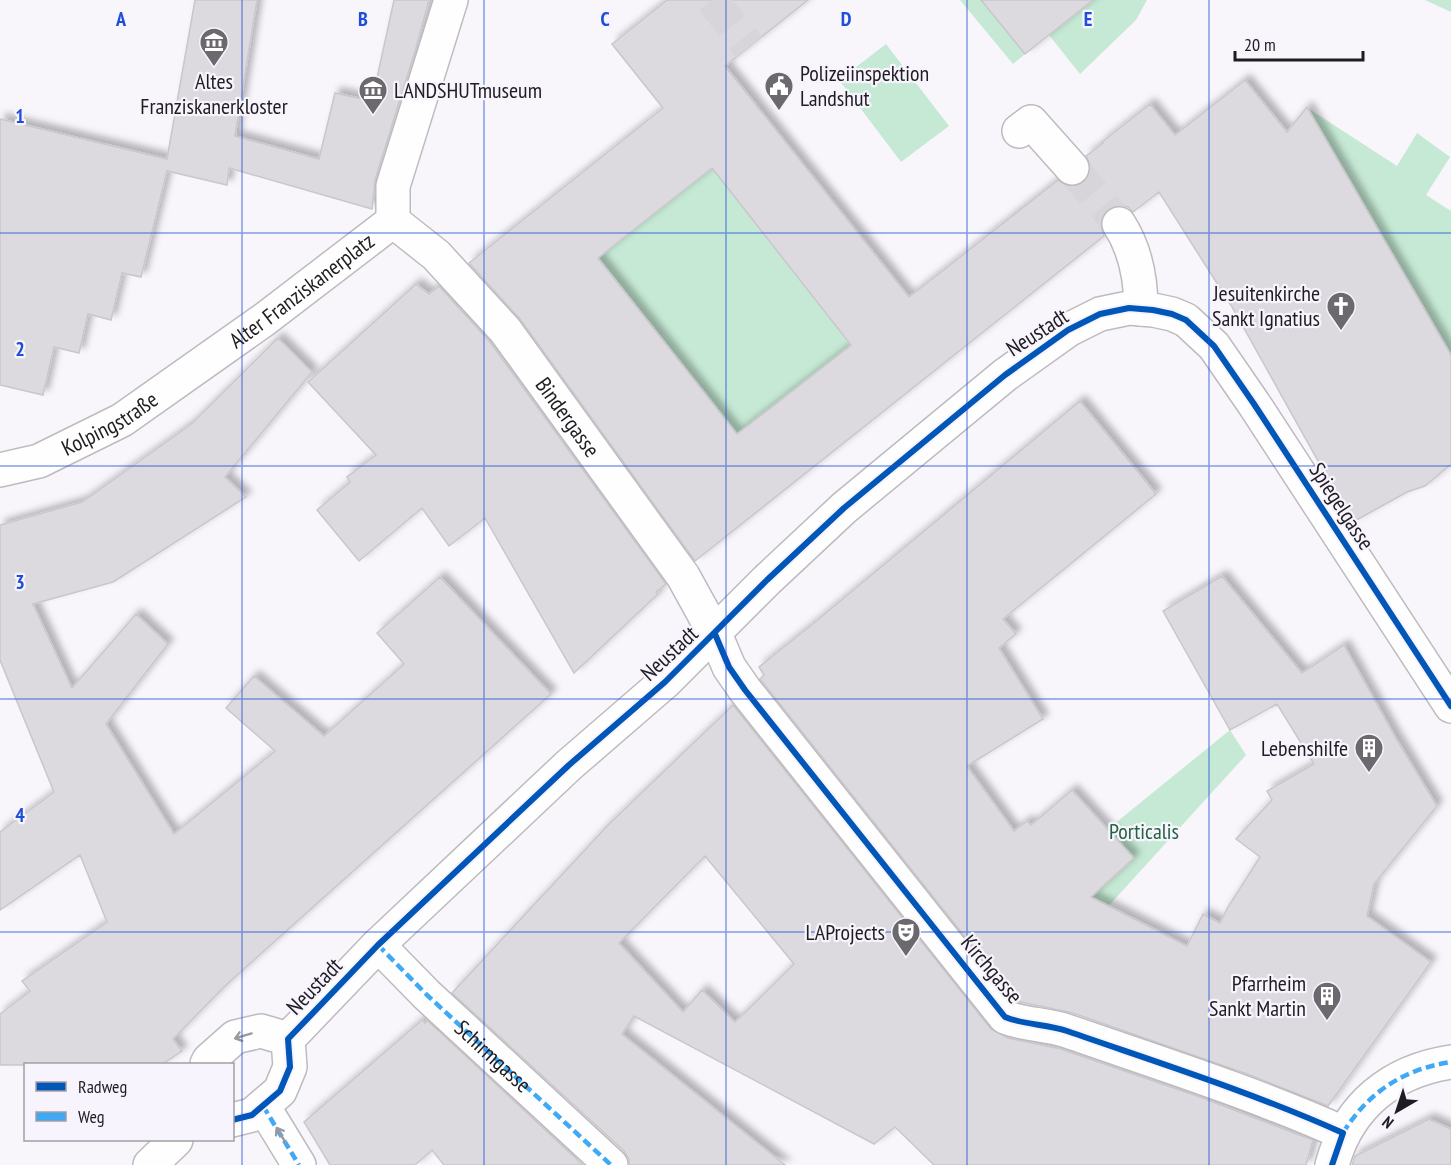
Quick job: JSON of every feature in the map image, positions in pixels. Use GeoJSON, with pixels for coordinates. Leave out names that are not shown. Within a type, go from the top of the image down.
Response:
{"type":"FeatureCollection","features":[{"type":"Feature","properties":{"kind":"street"},"geometry":{"type":"LineString","coordinates":[[393,220],[393,186],[451,0]]}},
{"type":"Feature","properties":{"kind":"street"},"geometry":{"type":"LineString","coordinates":[[1019,130],[1031,122],[1072,168]]}},
{"type":"Feature","properties":{"kind":"street","name":"Alter Franziskanerplatz"},"geometry":{"type":"LineString","coordinates":[[209,359],[265,319],[393,220]]}},
{"type":"Feature","properties":{"kind":"street","name":"Bindergasse"},"geometry":{"type":"LineString","coordinates":[[393,220],[436,255],[505,330],[683,576],[715,634]]}},
{"type":"Feature","properties":{"kind":"street"},"geometry":{"type":"LineString","coordinates":[[1119,224],[1129,240],[1136,261],[1141,287],[1141,309]]}},
{"type":"Feature","properties":{"kind":"street","name":"Neustadt"},"geometry":{"type":"LineString","coordinates":[[234,1120],[252,1115],[280,1091],[290,1067],[288,1039],[378,945],[569,765],[665,682],[767,580],[844,508],[1005,375],[1068,330],[1100,314],[1130,308],[1172,314],[1186,320],[1198,330]]}},
{"type":"Feature","properties":{"kind":"street","name":"Spiegelgasse"},"geometry":{"type":"LineString","coordinates":[[1198,330],[1214,346],[1254,404],[1451,706]]}},
{"type":"Feature","properties":{"kind":"street","name":"Kolpingstraße"},"geometry":{"type":"LineString","coordinates":[[0,470],[39,461],[122,420],[209,359]]}},
{"type":"Feature","properties":{"kind":"street","name":"Kirchgasse"},"geometry":{"type":"LineString","coordinates":[[715,634],[729,667],[745,690],[1005,1017],[1015,1021],[1066,1030],[1343,1133]]}},
{"type":"Feature","properties":{"kind":"street","name":"Schirmgasse"},"geometry":{"type":"LineString","coordinates":[[378,945],[427,994],[611,1165]]}},
{"type":"Feature","properties":{"kind":"street","name":"Neustadt"},"geometry":{"type":"LineString","coordinates":[[208,1063],[235,1037],[261,1031],[288,1039]]}},
{"type":"Feature","properties":{"kind":"street"},"geometry":{"type":"LineString","coordinates":[[1332,1165],[1343,1133],[1374,1093],[1394,1080],[1434,1064],[1451,1062]]}},
{"type":"Feature","properties":{"kind":"street"},"geometry":{"type":"LineString","coordinates":[[264,1106],[299,1165]]}},
{"type":"Feature","properties":{"kind":"street"},"geometry":{"type":"LineString","coordinates":[[150,1165],[175,1141]]}},
{"type":"Feature","properties":{"kind":"green space"},"geometry":{"type":"Polygon","coordinates":[[[960,0],[981,0],[1025,54],[1013,64],[960,0]]]}},
{"type":"Feature","properties":{"kind":"green space"},"geometry":{"type":"Polygon","coordinates":[[[1093,0],[1147,0],[1136,20],[1080,74],[1049,35],[1093,0]]]}},
{"type":"Feature","properties":{"kind":"green space"},"geometry":{"type":"Polygon","coordinates":[[[1425,0],[1451,0],[1451,12],[1425,0]]]}},
{"type":"Feature","properties":{"kind":"green space"},"geometry":{"type":"Polygon","coordinates":[[[886,44],[949,126],[901,162],[839,80],[886,44]]]}},
{"type":"Feature","properties":{"kind":"green space"},"geometry":{"type":"Polygon","coordinates":[[[1306,107],[1397,166],[1417,133],[1450,157],[1426,195],[1451,211],[1451,355],[1306,107]]]}},
{"type":"Feature","properties":{"kind":"green space"},"geometry":{"type":"Polygon","coordinates":[[[712,168],[851,345],[737,434],[598,258],[712,168]]]}},
{"type":"Feature","properties":{"kind":"green space","name":"Porticalis"},"geometry":{"type":"Polygon","coordinates":[[[1230,730],[1246,755],[1104,911],[1091,897],[1134,858],[1108,829],[1230,730]]]}},
{"type":"Feature","properties":{"kind":"building"},"geometry":{"type":"Polygon","coordinates":[[[195,0],[257,0],[235,136],[319,159],[335,93],[372,101],[394,0],[429,0],[375,180],[372,209],[229,168],[227,185],[167,171],[141,277],[122,273],[111,320],[88,314],[79,353],[54,347],[43,395],[0,385],[0,119],[167,159],[195,0]]]}},
{"type":"Feature","properties":{"kind":"building"},"geometry":{"type":"Polygon","coordinates":[[[667,0],[808,0],[725,66],[909,297],[1058,180],[1067,186],[1075,186],[1084,182],[1090,173],[1090,165],[1086,156],[1150,104],[1175,135],[1245,80],[1287,132],[1307,107],[1451,355],[1451,464],[1425,486],[1407,492],[1353,522],[1232,307],[1159,192],[1133,212],[1128,207],[1119,205],[1109,208],[1102,215],[1100,224],[1104,236],[695,561],[520,319],[469,263],[663,108],[612,44],[667,0]],[[712,168],[598,258],[737,434],[851,345],[712,168]]]}},
{"type":"Feature","properties":{"kind":"building"},"geometry":{"type":"Polygon","coordinates":[[[981,0],[1093,0],[1025,54],[981,0]]]}},
{"type":"Feature","properties":{"kind":"building"},"geometry":{"type":"Polygon","coordinates":[[[416,284],[429,294],[439,286],[490,342],[666,584],[574,673],[485,518],[449,546],[422,508],[359,561],[317,510],[350,482],[347,477],[376,455],[308,382],[416,284]]]}},
{"type":"Feature","properties":{"kind":"building"},"geometry":{"type":"Polygon","coordinates":[[[278,338],[312,372],[225,477],[246,497],[113,582],[33,604],[72,688],[136,614],[168,644],[106,724],[174,834],[275,751],[226,708],[254,676],[324,736],[404,664],[377,633],[440,577],[551,694],[225,986],[173,1039],[182,1051],[164,1063],[0,1065],[0,1014],[30,991],[22,981],[107,922],[80,855],[0,910],[0,832],[54,792],[0,660],[0,525],[82,502],[190,425],[278,338]]]}},
{"type":"Feature","properties":{"kind":"building"},"geometry":{"type":"Polygon","coordinates":[[[1080,401],[1156,494],[1003,619],[1016,634],[999,648],[1043,719],[967,766],[1014,831],[1027,821],[1031,825],[1072,790],[1134,858],[1091,897],[1187,946],[1203,914],[1220,923],[1260,857],[1236,839],[1272,800],[1267,791],[1314,764],[1277,704],[1230,730],[1163,611],[1222,576],[1302,673],[1344,645],[1437,806],[1374,884],[1367,916],[1431,962],[1328,1106],[1247,1074],[1073,1013],[1016,1001],[760,679],[764,675],[759,667],[1080,401]]]}},
{"type":"Feature","properties":{"kind":"building"},"geometry":{"type":"Polygon","coordinates":[[[733,705],[991,1029],[1008,1038],[1061,1049],[1200,1097],[1313,1140],[1306,1165],[934,1165],[895,1127],[874,1144],[634,1016],[622,1034],[785,1165],[629,1165],[629,1159],[624,1151],[452,993],[608,825],[733,705]],[[705,856],[619,943],[683,1012],[702,990],[735,1022],[794,964],[705,856]]]}},
{"type":"Feature","properties":{"kind":"building"},"geometry":{"type":"Polygon","coordinates":[[[422,1020],[425,1023],[427,1020],[583,1165],[444,1165],[432,1150],[415,1165],[330,1165],[304,1122],[422,1020]]]}},
{"type":"Feature","properties":{"kind":"building"},"geometry":{"type":"Polygon","coordinates":[[[1429,1119],[1451,1129],[1451,1165],[1352,1165],[1355,1156],[1429,1119]]]}},
{"type":"Feature","properties":{"kind":"tunnel"},"geometry":{"type":"LineString","coordinates":[[712,0],[749,47]]}},
{"type":"Feature","properties":{"kind":"tunnel"},"geometry":{"type":"LineString","coordinates":[[1072,168],[1119,224]]}},
{"type":"Feature","properties":{"kind":"marked path"},"geometry":{"type":"LineString","coordinates":[[378,945],[427,995],[611,1165]]}},
{"type":"Feature","properties":{"kind":"marked path"},"geometry":{"type":"LineString","coordinates":[[1343,1133],[1364,1106],[1389,1085],[1418,1070],[1451,1062]]}},
{"type":"Feature","properties":{"kind":"marked path"},"geometry":{"type":"LineString","coordinates":[[263,1106],[299,1165]]}},
{"type":"Feature","properties":{"kind":"cycle path"},"geometry":{"type":"LineString","coordinates":[[234,1120],[252,1115],[280,1091],[290,1067],[288,1039],[378,945],[569,765],[665,682],[767,580],[844,508],[1005,375],[1068,330],[1100,314],[1129,308],[1172,314],[1186,320],[1214,346],[1451,706]]}},
{"type":"Feature","properties":{"kind":"cycle path"},"geometry":{"type":"LineString","coordinates":[[715,634],[729,667],[745,690],[1005,1017],[1059,1029],[1136,1055],[1241,1092],[1343,1133],[1332,1165]]}},
{"type":"Feature","properties":{"kind":"place","name":"Altes Franziskanerkloster"},"geometry":{"type":"Point","coordinates":[214,68]}},
{"type":"Feature","properties":{"kind":"place","name":"Polizeiinspektion Landshut"},"geometry":{"type":"Point","coordinates":[779,112]}},
{"type":"Feature","properties":{"kind":"place","name":"LANDSHUTmuseum"},"geometry":{"type":"Point","coordinates":[373,116]}},
{"type":"Feature","properties":{"kind":"place","name":"Jesuitenkirche Sankt Ignatius"},"geometry":{"type":"Point","coordinates":[1341,332]}},
{"type":"Feature","properties":{"kind":"place","name":"Lebenshilfe"},"geometry":{"type":"Point","coordinates":[1369,774]}},
{"type":"Feature","properties":{"kind":"place","name":"LAProjects"},"geometry":{"type":"Point","coordinates":[906,958]}},
{"type":"Feature","properties":{"kind":"place","name":"Pfarrheim Sankt Martin"},"geometry":{"type":"Point","coordinates":[1327,1022]}}]}
